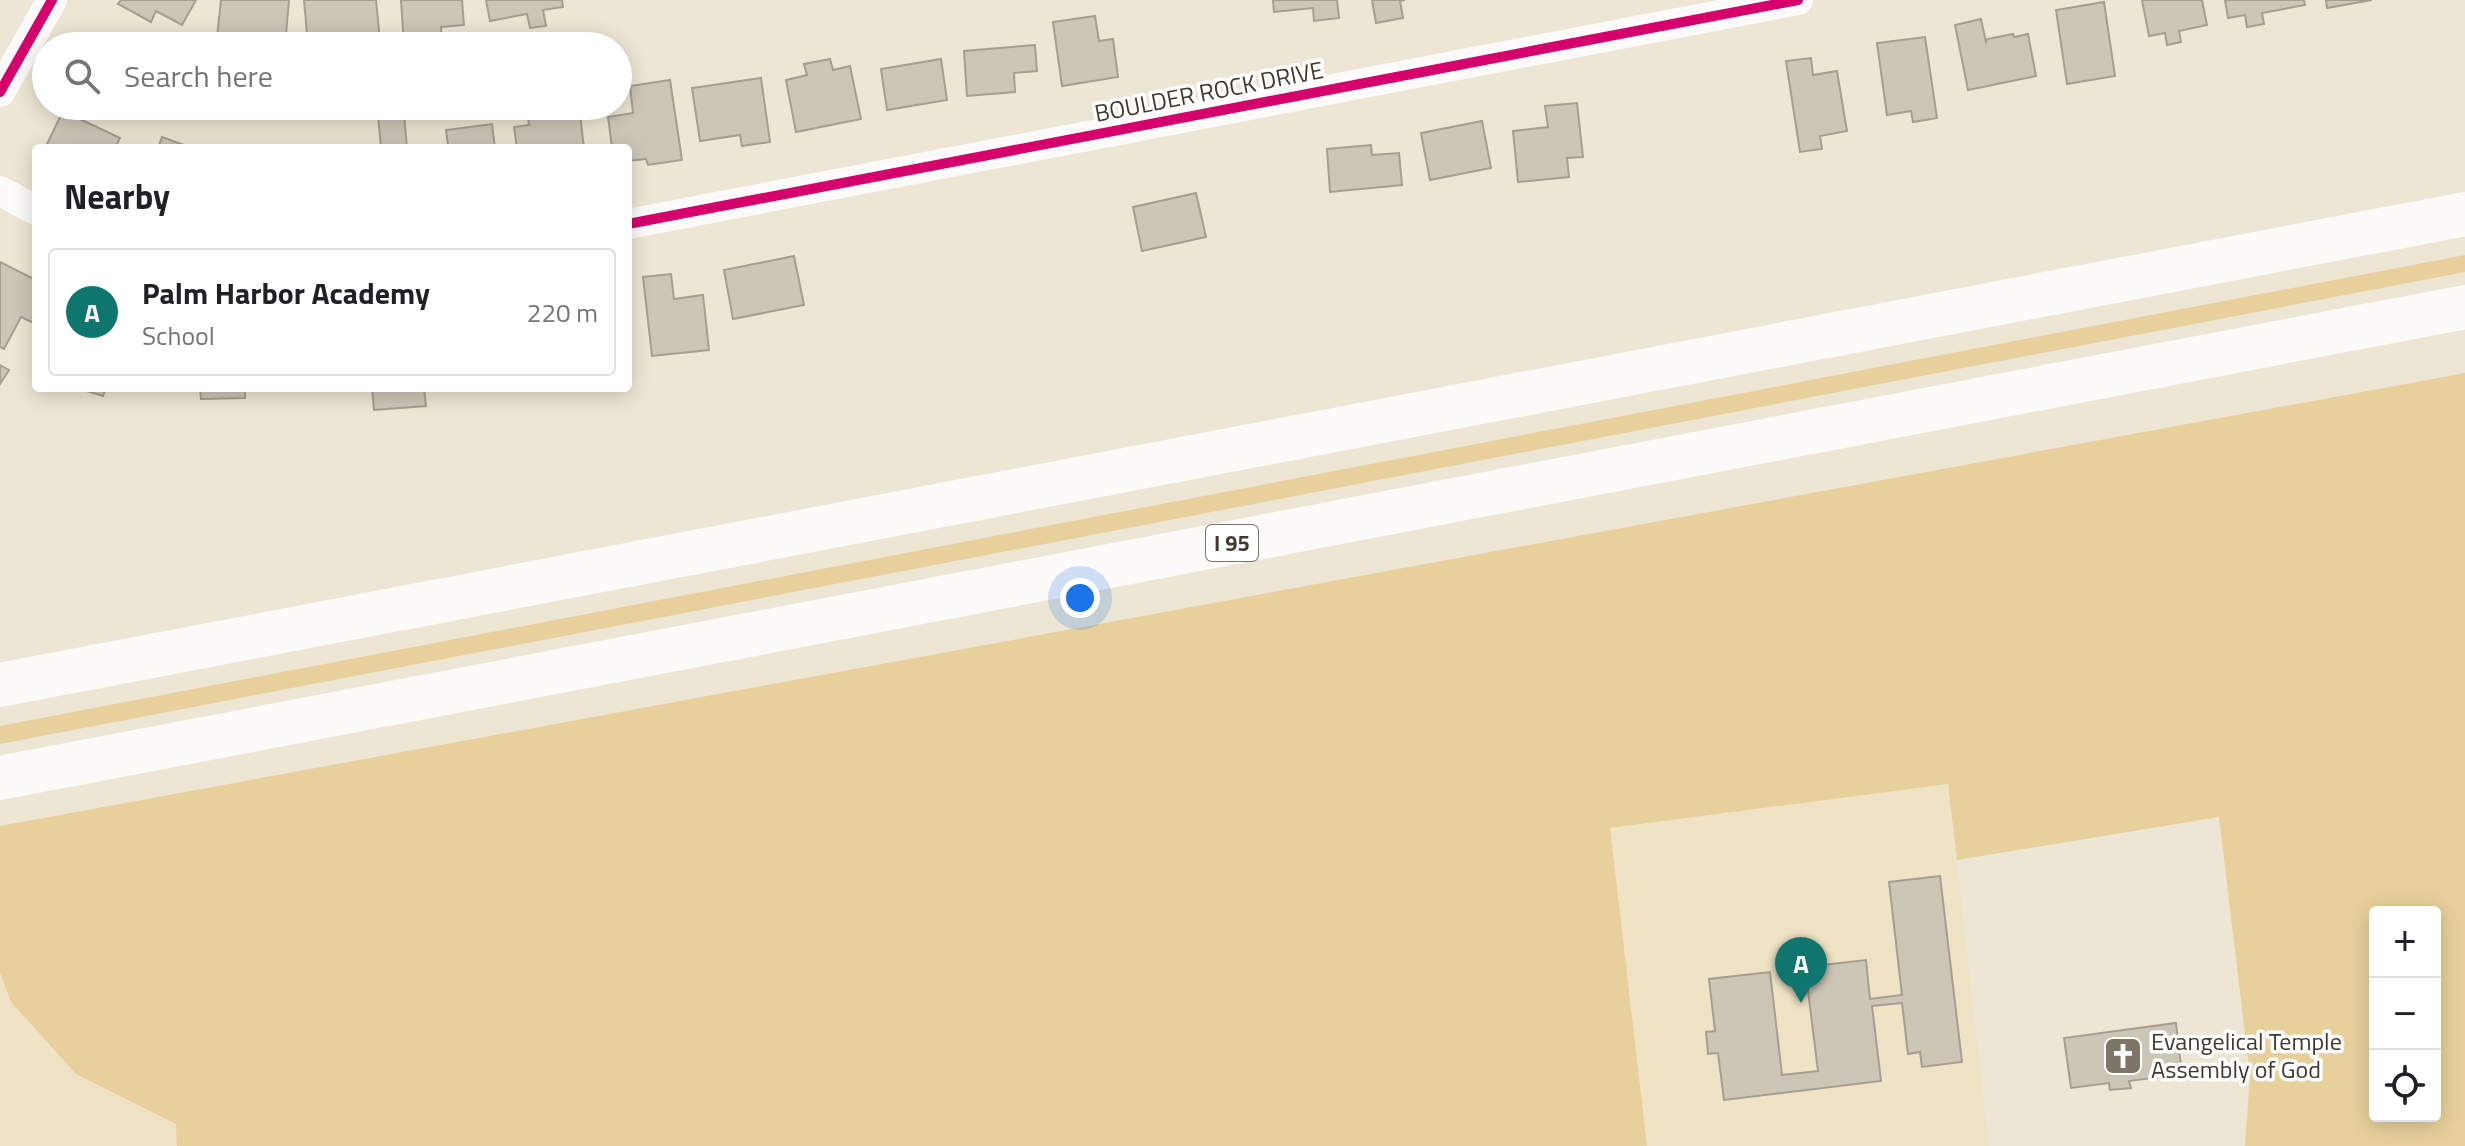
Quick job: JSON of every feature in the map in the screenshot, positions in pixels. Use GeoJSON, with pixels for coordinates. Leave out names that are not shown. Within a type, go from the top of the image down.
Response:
{"type":"FeatureCollection","features":[{"type":"Feature","properties":{"kind":"highway"},"geometry":{"type":"LineString","coordinates":[[0,685],[2465,214]]}},
{"type":"Feature","properties":{"kind":"highway","name":"I 95"},"geometry":{"type":"LineString","coordinates":[[0,778],[2465,307]]}},
{"type":"Feature","properties":{"kind":"street"},"geometry":{"type":"LineString","coordinates":[[34,32],[52,0]]}},
{"type":"Feature","properties":{"kind":"street","name":"BOULDER ROCK DRIVE"},"geometry":{"type":"LineString","coordinates":[[632,223],[1798,0]]}},
{"type":"Feature","properties":{"kind":"street"},"geometry":{"type":"LineString","coordinates":[[0,92],[32,35]]}},
{"type":"Feature","properties":{"kind":"street"},"geometry":{"type":"LineString","coordinates":[[0,191],[32,208]]}},
{"type":"Feature","properties":{"kind":"shaded area"},"geometry":{"type":"Polygon","coordinates":[[[2465,255],[2465,272],[0,744],[0,726],[2465,255]]]}},
{"type":"Feature","properties":{"kind":"shaded area"},"geometry":{"type":"Polygon","coordinates":[[[2465,373],[2465,1146],[2245,1146],[2250,1076],[2219,817],[1957,860],[1948,784],[1610,828],[1647,1146],[177,1146],[176,1124],[76,1074],[11,1002],[0,973],[0,826],[2465,373]]]}},
{"type":"Feature","properties":{"kind":"shaded area"},"geometry":{"type":"Polygon","coordinates":[[[1948,784],[1989,1146],[1647,1146],[1609,828],[1948,784]]]}},
{"type":"Feature","properties":{"kind":"shaded area"},"geometry":{"type":"Polygon","coordinates":[[[0,973],[11,1002],[76,1074],[176,1124],[177,1146],[0,1146],[0,973]]]}},
{"type":"Feature","properties":{"kind":"building"},"geometry":{"type":"Polygon","coordinates":[[[121,0],[196,0],[182,25],[156,11],[151,22],[118,4],[121,0]]]}},
{"type":"Feature","properties":{"kind":"building"},"geometry":{"type":"Polygon","coordinates":[[[221,0],[289,0],[286,32],[218,32],[221,0]]]}},
{"type":"Feature","properties":{"kind":"building"},"geometry":{"type":"Polygon","coordinates":[[[304,0],[376,0],[379,32],[307,32],[304,0]]]}},
{"type":"Feature","properties":{"kind":"building"},"geometry":{"type":"Polygon","coordinates":[[[401,0],[462,0],[464,25],[441,27],[441,32],[403,32],[401,0]]]}},
{"type":"Feature","properties":{"kind":"building"},"geometry":{"type":"Polygon","coordinates":[[[486,0],[562,0],[563,7],[543,10],[546,26],[530,28],[527,14],[490,21],[486,0]]]}},
{"type":"Feature","properties":{"kind":"building"},"geometry":{"type":"Polygon","coordinates":[[[1273,0],[1337,0],[1339,18],[1314,21],[1313,8],[1274,12],[1273,0]]]}},
{"type":"Feature","properties":{"kind":"building"},"geometry":{"type":"Polygon","coordinates":[[[1372,0],[1405,0],[1400,1],[1403,18],[1376,23],[1372,0]]]}},
{"type":"Feature","properties":{"kind":"building"},"geometry":{"type":"Polygon","coordinates":[[[2142,0],[2202,0],[2207,25],[2179,31],[2181,42],[2167,45],[2165,33],[2149,36],[2142,0]]]}},
{"type":"Feature","properties":{"kind":"building"},"geometry":{"type":"Polygon","coordinates":[[[2225,0],[2304,0],[2305,5],[2262,13],[2264,24],[2247,27],[2245,15],[2228,18],[2225,0]]]}},
{"type":"Feature","properties":{"kind":"building"},"geometry":{"type":"Polygon","coordinates":[[[2326,0],[2372,0],[2327,8],[2326,0]]]}},
{"type":"Feature","properties":{"kind":"building"},"geometry":{"type":"Polygon","coordinates":[[[2104,2],[2115,76],[2067,84],[2056,10],[2104,2]]]}},
{"type":"Feature","properties":{"kind":"building"},"geometry":{"type":"Polygon","coordinates":[[[1095,16],[1099,41],[1113,39],[1118,77],[1062,86],[1053,22],[1095,16]]]}},
{"type":"Feature","properties":{"kind":"building"},"geometry":{"type":"Polygon","coordinates":[[[1981,19],[1986,42],[1987,39],[2013,34],[2014,37],[2028,34],[2036,76],[1968,90],[1955,25],[1981,19]]]}},
{"type":"Feature","properties":{"kind":"building"},"geometry":{"type":"Polygon","coordinates":[[[1925,37],[1937,118],[1913,122],[1911,111],[1887,115],[1877,43],[1925,37]]]}},
{"type":"Feature","properties":{"kind":"building"},"geometry":{"type":"Polygon","coordinates":[[[1035,45],[1037,71],[1014,73],[1015,92],[967,96],[964,51],[1035,45]]]}},
{"type":"Feature","properties":{"kind":"building"},"geometry":{"type":"Polygon","coordinates":[[[1811,58],[1813,75],[1837,71],[1847,131],[1820,136],[1822,149],[1800,152],[1786,61],[1811,58]]]}},
{"type":"Feature","properties":{"kind":"building"},"geometry":{"type":"Polygon","coordinates":[[[830,59],[833,70],[850,66],[861,119],[796,132],[786,80],[807,75],[804,64],[830,59]]]}},
{"type":"Feature","properties":{"kind":"building"},"geometry":{"type":"Polygon","coordinates":[[[941,59],[947,100],[887,110],[881,69],[941,59]]]}},
{"type":"Feature","properties":{"kind":"building"},"geometry":{"type":"Polygon","coordinates":[[[761,78],[770,142],[742,146],[740,135],[700,141],[692,88],[761,78]]]}},
{"type":"Feature","properties":{"kind":"building"},"geometry":{"type":"Polygon","coordinates":[[[670,80],[682,160],[648,165],[646,159],[632,161],[632,144],[611,144],[608,120],[632,120],[632,86],[670,80]]]}},
{"type":"Feature","properties":{"kind":"building"},"geometry":{"type":"Polygon","coordinates":[[[1577,103],[1583,157],[1567,158],[1569,177],[1518,182],[1513,131],[1548,127],[1545,106],[1577,103]]]}},
{"type":"Feature","properties":{"kind":"building"},"geometry":{"type":"Polygon","coordinates":[[[59,120],[82,120],[120,138],[117,144],[47,144],[59,120]]]}},
{"type":"Feature","properties":{"kind":"building"},"geometry":{"type":"Polygon","coordinates":[[[378,120],[405,120],[407,144],[381,144],[378,120]]]}},
{"type":"Feature","properties":{"kind":"building"},"geometry":{"type":"Polygon","coordinates":[[[528,120],[581,120],[584,144],[516,144],[514,127],[529,125],[528,120]]]}},
{"type":"Feature","properties":{"kind":"building"},"geometry":{"type":"Polygon","coordinates":[[[1482,121],[1491,168],[1430,180],[1421,133],[1482,121]]]}},
{"type":"Feature","properties":{"kind":"building"},"geometry":{"type":"Polygon","coordinates":[[[492,124],[494,144],[448,144],[446,130],[492,124]]]}},
{"type":"Feature","properties":{"kind":"building"},"geometry":{"type":"Polygon","coordinates":[[[162,137],[181,144],[159,144],[162,137]]]}},
{"type":"Feature","properties":{"kind":"building"},"geometry":{"type":"Polygon","coordinates":[[[1371,145],[1372,155],[1399,153],[1402,185],[1330,192],[1327,149],[1371,145]]]}},
{"type":"Feature","properties":{"kind":"building"},"geometry":{"type":"Polygon","coordinates":[[[1196,193],[1206,237],[1142,251],[1133,207],[1196,193]]]}},
{"type":"Feature","properties":{"kind":"building"},"geometry":{"type":"Polygon","coordinates":[[[794,256],[804,305],[733,319],[724,270],[794,256]]]}},
{"type":"Feature","properties":{"kind":"building"},"geometry":{"type":"Polygon","coordinates":[[[0,262],[32,278],[32,322],[21,317],[4,349],[0,347],[0,262]]]}},
{"type":"Feature","properties":{"kind":"building"},"geometry":{"type":"Polygon","coordinates":[[[671,274],[674,299],[703,295],[709,350],[652,356],[643,277],[671,274]]]}},
{"type":"Feature","properties":{"kind":"building"},"geometry":{"type":"Polygon","coordinates":[[[0,365],[9,370],[0,384],[0,365]]]}},
{"type":"Feature","properties":{"kind":"building"},"geometry":{"type":"Polygon","coordinates":[[[200,392],[245,392],[245,398],[201,399],[200,392]]]}},
{"type":"Feature","properties":{"kind":"building"},"geometry":{"type":"Polygon","coordinates":[[[372,392],[424,392],[426,406],[374,410],[372,392]]]}},
{"type":"Feature","properties":{"kind":"building"},"geometry":{"type":"Polygon","coordinates":[[[1940,876],[1962,1062],[1922,1067],[1920,1052],[1908,1054],[1902,1003],[1872,1006],[1881,1081],[1724,1100],[1718,1053],[1708,1054],[1706,1032],[1715,1031],[1709,979],[1770,972],[1782,1075],[1818,1071],[1805,967],[1866,960],[1870,999],[1902,995],[1889,882],[1940,876]]]}},
{"type":"Feature","properties":{"kind":"building","name":"Evangelical Temple Assembly of God"},"geometry":{"type":"Polygon","coordinates":[[[2176,1023],[2182,1074],[2129,1081],[2131,1088],[2110,1090],[2109,1083],[2071,1088],[2064,1038],[2176,1023]]]}},
{"type":"Feature","properties":{"kind":"cycle path"},"geometry":{"type":"LineString","coordinates":[[34,32],[52,0]]}},
{"type":"Feature","properties":{"kind":"cycle path"},"geometry":{"type":"LineString","coordinates":[[632,223],[1798,0]]}},
{"type":"Feature","properties":{"kind":"cycle path"},"geometry":{"type":"LineString","coordinates":[[0,92],[32,35]]}},
{"type":"Feature","properties":{"kind":"place","name":"Palm Harbor Academy"},"geometry":{"type":"Point","coordinates":[1801,1003]}},
{"type":"Feature","properties":{"kind":"place","name":"Evangelical Temple Assembly of God"},"geometry":{"type":"Point","coordinates":[2123,1056]}}]}
